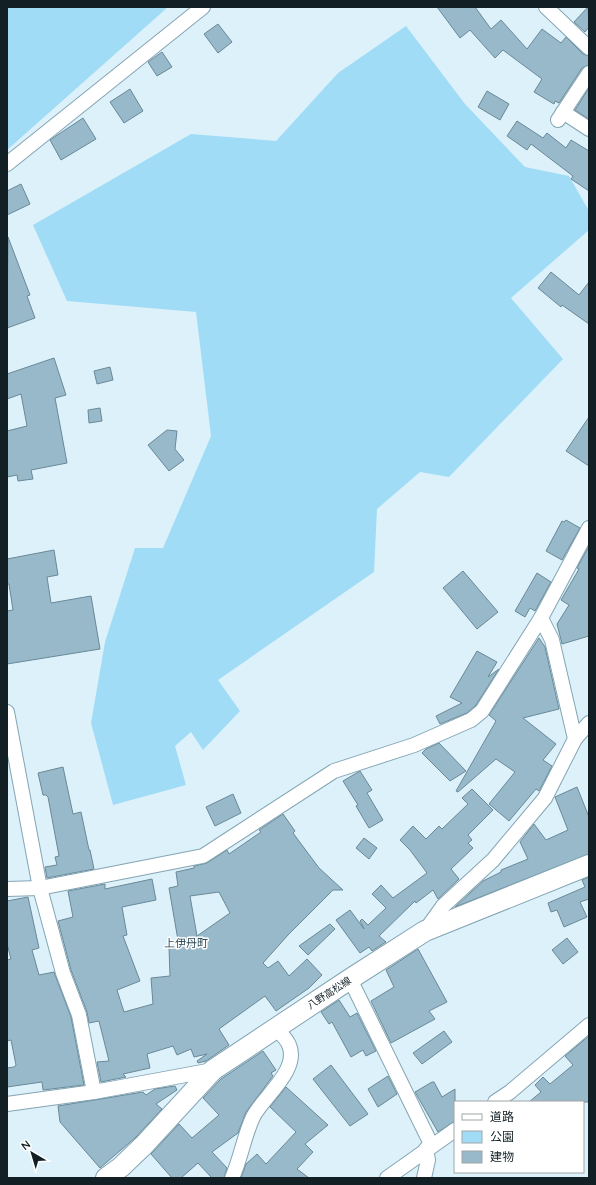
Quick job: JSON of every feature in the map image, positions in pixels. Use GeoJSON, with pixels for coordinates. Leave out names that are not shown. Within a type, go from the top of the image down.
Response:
{"type":"FeatureCollection","features":[{"type":"Feature","properties":{"kind":"main road","name":"八野高松線"},"geometry":{"type":"LineString","coordinates":[[106,1178],[121,1167],[144,1145],[213,1070],[425,931],[589,865]]}},
{"type":"Feature","properties":{"kind":"street"},"geometry":{"type":"LineString","coordinates":[[7,164],[203,7]]}},
{"type":"Feature","properties":{"kind":"street"},"geometry":{"type":"LineString","coordinates":[[546,7],[589,48]]}},
{"type":"Feature","properties":{"kind":"street"},"geometry":{"type":"LineString","coordinates":[[589,73],[561,116],[589,129]]}},
{"type":"Feature","properties":{"kind":"street"},"geometry":{"type":"LineString","coordinates":[[7,889],[40,888],[203,856],[334,771],[414,745],[471,720],[482,711],[542,618],[589,528]]}},
{"type":"Feature","properties":{"kind":"street"},"geometry":{"type":"LineString","coordinates":[[542,618],[552,640],[575,739]]}},
{"type":"Feature","properties":{"kind":"street"},"geometry":{"type":"LineString","coordinates":[[7,712],[40,888],[63,973],[79,1015],[94,1092]]}},
{"type":"Feature","properties":{"kind":"street"},"geometry":{"type":"LineString","coordinates":[[425,931],[443,906],[493,860],[545,798],[575,739],[589,723]]}},
{"type":"Feature","properties":{"kind":"street"},"geometry":{"type":"LineString","coordinates":[[350,980],[431,1144],[426,1149]]}},
{"type":"Feature","properties":{"kind":"street"},"geometry":{"type":"LineString","coordinates":[[496,1101],[510,1092],[589,1025]]}},
{"type":"Feature","properties":{"kind":"street"},"geometry":{"type":"LineString","coordinates":[[232,1178],[240,1162],[253,1116],[283,1076],[291,1060],[290,1045],[276,1028]]}},
{"type":"Feature","properties":{"kind":"street"},"geometry":{"type":"LineString","coordinates":[[7,1104],[94,1092],[213,1070]]}},
{"type":"Feature","properties":{"kind":"street"},"geometry":{"type":"LineString","coordinates":[[387,1178],[454,1131]]}},
{"type":"Feature","properties":{"kind":"street"},"geometry":{"type":"LineString","coordinates":[[424,1178],[428,1160],[426,1149]]}},
{"type":"Feature","properties":{"kind":"green space"},"geometry":{"type":"Polygon","coordinates":[[[7,7],[168,7],[7,150],[7,7]]]}},
{"type":"Feature","properties":{"kind":"green space"},"geometry":{"type":"Polygon","coordinates":[[[406,26],[465,104],[525,167],[569,176],[589,211],[589,230],[511,298],[563,359],[449,477],[420,472],[377,509],[374,572],[218,680],[240,711],[203,750],[191,732],[175,746],[186,785],[113,805],[91,723],[105,642],[135,548],[163,548],[211,436],[196,312],[67,301],[33,225],[191,134],[276,141],[338,73],[406,26]]]}},
{"type":"Feature","properties":{"kind":"building"},"geometry":{"type":"Polygon","coordinates":[[[437,7],[475,7],[491,29],[501,20],[527,49],[542,29],[561,43],[566,37],[583,54],[589,56],[589,65],[582,68],[559,103],[555,101],[554,104],[534,92],[542,79],[503,50],[495,58],[470,30],[460,38],[437,7]]]}},
{"type":"Feature","properties":{"kind":"building"},"geometry":{"type":"Polygon","coordinates":[[[588,7],[589,27],[585,32],[574,22],[588,7]]]}},
{"type":"Feature","properties":{"kind":"building"},"geometry":{"type":"Polygon","coordinates":[[[218,24],[232,42],[218,53],[204,34],[218,24]]]}},
{"type":"Feature","properties":{"kind":"building"},"geometry":{"type":"Polygon","coordinates":[[[162,52],[172,67],[157,76],[148,62],[162,52]]]}},
{"type":"Feature","properties":{"kind":"building"},"geometry":{"type":"Polygon","coordinates":[[[589,88],[589,119],[575,110],[589,88]]]}},
{"type":"Feature","properties":{"kind":"building"},"geometry":{"type":"Polygon","coordinates":[[[130,89],[143,111],[124,123],[110,102],[130,89]]]}},
{"type":"Feature","properties":{"kind":"building"},"geometry":{"type":"Polygon","coordinates":[[[487,91],[509,104],[500,120],[478,107],[487,91]]]}},
{"type":"Feature","properties":{"kind":"building"},"geometry":{"type":"Polygon","coordinates":[[[83,118],[96,139],[61,160],[50,140],[83,118]]]}},
{"type":"Feature","properties":{"kind":"building"},"geometry":{"type":"Polygon","coordinates":[[[517,121],[543,138],[547,133],[566,148],[571,140],[589,151],[589,191],[571,179],[573,176],[531,144],[527,150],[507,136],[517,121]]]}},
{"type":"Feature","properties":{"kind":"building"},"geometry":{"type":"Polygon","coordinates":[[[21,184],[30,204],[7,215],[7,191],[21,184]]]}},
{"type":"Feature","properties":{"kind":"building"},"geometry":{"type":"Polygon","coordinates":[[[8,237],[30,295],[27,296],[35,318],[7,328],[8,237]]]}},
{"type":"Feature","properties":{"kind":"building"},"geometry":{"type":"Polygon","coordinates":[[[551,272],[579,295],[589,282],[589,324],[562,305],[561,307],[538,288],[551,272]]]}},
{"type":"Feature","properties":{"kind":"building"},"geometry":{"type":"Polygon","coordinates":[[[54,358],[66,395],[55,398],[67,463],[31,470],[33,479],[18,481],[17,475],[7,477],[7,431],[27,426],[21,394],[7,399],[7,374],[54,358]]]}},
{"type":"Feature","properties":{"kind":"building"},"geometry":{"type":"Polygon","coordinates":[[[110,367],[113,380],[97,384],[94,371],[110,367]]]}},
{"type":"Feature","properties":{"kind":"building"},"geometry":{"type":"Polygon","coordinates":[[[100,408],[102,421],[89,423],[88,410],[100,408]]]}},
{"type":"Feature","properties":{"kind":"building"},"geometry":{"type":"Polygon","coordinates":[[[589,417],[589,466],[566,451],[589,417]]]}},
{"type":"Feature","properties":{"kind":"building"},"geometry":{"type":"Polygon","coordinates":[[[167,430],[177,431],[175,449],[184,460],[169,471],[148,445],[167,430]]]}},
{"type":"Feature","properties":{"kind":"building"},"geometry":{"type":"Polygon","coordinates":[[[566,520],[580,528],[562,560],[546,551],[562,521],[564,522],[566,520]]]}},
{"type":"Feature","properties":{"kind":"building"},"geometry":{"type":"Polygon","coordinates":[[[589,546],[589,636],[562,644],[557,624],[569,605],[561,600],[579,569],[577,568],[589,546]]]}},
{"type":"Feature","properties":{"kind":"building"},"geometry":{"type":"Polygon","coordinates":[[[54,550],[58,575],[47,577],[51,603],[91,596],[100,649],[7,664],[7,611],[13,610],[9,584],[7,584],[7,559],[54,550]]]}},
{"type":"Feature","properties":{"kind":"building"},"geometry":{"type":"Polygon","coordinates":[[[463,571],[498,612],[477,629],[443,588],[463,571]]]}},
{"type":"Feature","properties":{"kind":"building"},"geometry":{"type":"Polygon","coordinates":[[[537,573],[551,582],[535,611],[530,608],[525,617],[515,611],[537,573]]]}},
{"type":"Feature","properties":{"kind":"building"},"geometry":{"type":"Polygon","coordinates":[[[539,638],[545,647],[559,709],[523,718],[556,744],[543,760],[552,766],[539,791],[536,789],[509,821],[489,804],[515,772],[496,759],[458,792],[456,791],[496,721],[489,715],[539,638]]]}},
{"type":"Feature","properties":{"kind":"building"},"geometry":{"type":"Polygon","coordinates":[[[477,651],[497,662],[488,677],[499,669],[476,705],[467,713],[440,724],[436,716],[462,703],[450,697],[477,651]]]}},
{"type":"Feature","properties":{"kind":"building"},"geometry":{"type":"Polygon","coordinates":[[[439,743],[466,771],[450,781],[422,753],[426,749],[439,743]]]}},
{"type":"Feature","properties":{"kind":"building"},"geometry":{"type":"Polygon","coordinates":[[[63,767],[73,814],[81,812],[94,869],[47,878],[45,867],[57,865],[55,857],[59,856],[48,797],[43,795],[38,773],[63,767]]]}},
{"type":"Feature","properties":{"kind":"building"},"geometry":{"type":"Polygon","coordinates":[[[360,771],[372,790],[367,793],[383,820],[369,828],[356,806],[358,805],[343,781],[360,771]]]}},
{"type":"Feature","properties":{"kind":"building"},"geometry":{"type":"Polygon","coordinates":[[[577,787],[589,817],[589,854],[455,907],[483,881],[501,872],[501,870],[528,859],[520,842],[534,824],[546,840],[568,830],[555,797],[577,787]]]}},
{"type":"Feature","properties":{"kind":"building"},"geometry":{"type":"Polygon","coordinates":[[[472,789],[493,810],[468,835],[472,840],[468,843],[473,848],[451,869],[459,879],[438,899],[433,890],[416,903],[415,901],[379,936],[386,942],[372,951],[369,947],[360,953],[336,920],[350,910],[364,929],[360,921],[362,919],[368,925],[386,908],[372,894],[381,885],[393,898],[427,873],[410,850],[400,840],[413,826],[426,839],[439,826],[442,829],[468,804],[462,798],[472,789]]]}},
{"type":"Feature","properties":{"kind":"building"},"geometry":{"type":"Polygon","coordinates":[[[233,794],[241,813],[215,826],[206,807],[233,794]]]}},
{"type":"Feature","properties":{"kind":"building"},"geometry":{"type":"Polygon","coordinates":[[[283,814],[295,831],[293,833],[319,868],[343,890],[333,890],[288,935],[263,963],[268,968],[278,961],[289,976],[307,959],[322,975],[309,988],[276,1011],[265,996],[219,1029],[229,1045],[206,1061],[198,1063],[197,1061],[207,1054],[194,1057],[191,1049],[177,1055],[173,1046],[147,1054],[150,1068],[123,1074],[126,1077],[101,1082],[97,1062],[109,1061],[99,1021],[89,1023],[87,1012],[71,970],[58,921],[73,917],[68,891],[105,884],[105,889],[152,879],[156,900],[122,907],[127,935],[123,936],[140,981],[117,990],[124,1012],[153,1004],[151,978],[170,976],[169,947],[179,946],[169,888],[178,886],[176,872],[207,863],[227,850],[229,854],[261,832],[259,830],[283,814]],[[219,892],[190,896],[197,936],[230,913],[219,892]]]}},
{"type":"Feature","properties":{"kind":"building"},"geometry":{"type":"Polygon","coordinates":[[[364,838],[377,848],[369,859],[356,848],[364,838]]]}},
{"type":"Feature","properties":{"kind":"building"},"geometry":{"type":"Polygon","coordinates":[[[589,877],[589,899],[580,902],[587,917],[564,927],[557,910],[551,912],[548,903],[585,887],[582,880],[589,877]]]}},
{"type":"Feature","properties":{"kind":"building"},"geometry":{"type":"Polygon","coordinates":[[[28,897],[39,948],[32,950],[39,975],[54,972],[71,1017],[84,1085],[43,1090],[42,1082],[7,1087],[7,1068],[14,1067],[16,1065],[11,1040],[7,1041],[7,960],[11,959],[7,944],[7,901],[28,897]]]}},
{"type":"Feature","properties":{"kind":"building"},"geometry":{"type":"Polygon","coordinates":[[[330,924],[335,929],[308,955],[299,946],[330,924]]]}},
{"type":"Feature","properties":{"kind":"building"},"geometry":{"type":"Polygon","coordinates":[[[567,938],[578,952],[563,964],[552,950],[567,938]]]}},
{"type":"Feature","properties":{"kind":"building"},"geometry":{"type":"Polygon","coordinates":[[[418,949],[447,1002],[429,1011],[435,1019],[391,1043],[371,1001],[394,987],[386,970],[418,949]]]}},
{"type":"Feature","properties":{"kind":"building"},"geometry":{"type":"Polygon","coordinates":[[[339,1000],[350,1017],[357,1013],[376,1051],[366,1056],[363,1050],[351,1057],[332,1022],[329,1024],[321,1012],[339,1000]]]}},
{"type":"Feature","properties":{"kind":"building"},"geometry":{"type":"Polygon","coordinates":[[[444,1031],[452,1042],[422,1064],[413,1053],[444,1031]]]}},
{"type":"Feature","properties":{"kind":"building"},"geometry":{"type":"Polygon","coordinates":[[[589,1036],[589,1102],[530,1101],[541,1092],[535,1085],[543,1077],[550,1084],[573,1065],[565,1056],[589,1036]]]}},
{"type":"Feature","properties":{"kind":"building"},"geometry":{"type":"Polygon","coordinates":[[[263,1051],[276,1070],[271,1073],[273,1076],[246,1112],[238,1133],[212,1152],[227,1168],[224,1178],[212,1178],[198,1163],[181,1178],[172,1178],[151,1154],[179,1124],[192,1138],[219,1115],[203,1098],[221,1079],[263,1051]]]}},
{"type":"Feature","properties":{"kind":"building"},"geometry":{"type":"Polygon","coordinates":[[[331,1065],[368,1114],[350,1126],[313,1079],[331,1065]]]}},
{"type":"Feature","properties":{"kind":"building"},"geometry":{"type":"Polygon","coordinates":[[[388,1076],[397,1094],[378,1107],[368,1089],[388,1076]]]}},
{"type":"Feature","properties":{"kind":"building"},"geometry":{"type":"Polygon","coordinates":[[[432,1082],[434,1082],[442,1097],[455,1089],[454,1122],[438,1132],[415,1092],[432,1082]]]}},
{"type":"Feature","properties":{"kind":"building"},"geometry":{"type":"Polygon","coordinates":[[[175,1086],[177,1090],[156,1104],[162,1109],[136,1137],[100,1168],[60,1122],[58,1106],[143,1092],[146,1095],[155,1089],[175,1086]]]}},
{"type":"Feature","properties":{"kind":"building"},"geometry":{"type":"Polygon","coordinates":[[[286,1087],[328,1125],[305,1144],[313,1152],[297,1169],[309,1178],[241,1178],[246,1164],[257,1154],[266,1164],[296,1132],[270,1107],[286,1087]]]}},
{"type":"Feature","properties":{"kind":"district","name":"上伊丹町"},"geometry":{"type":"Point","coordinates":[186,943]}}]}
